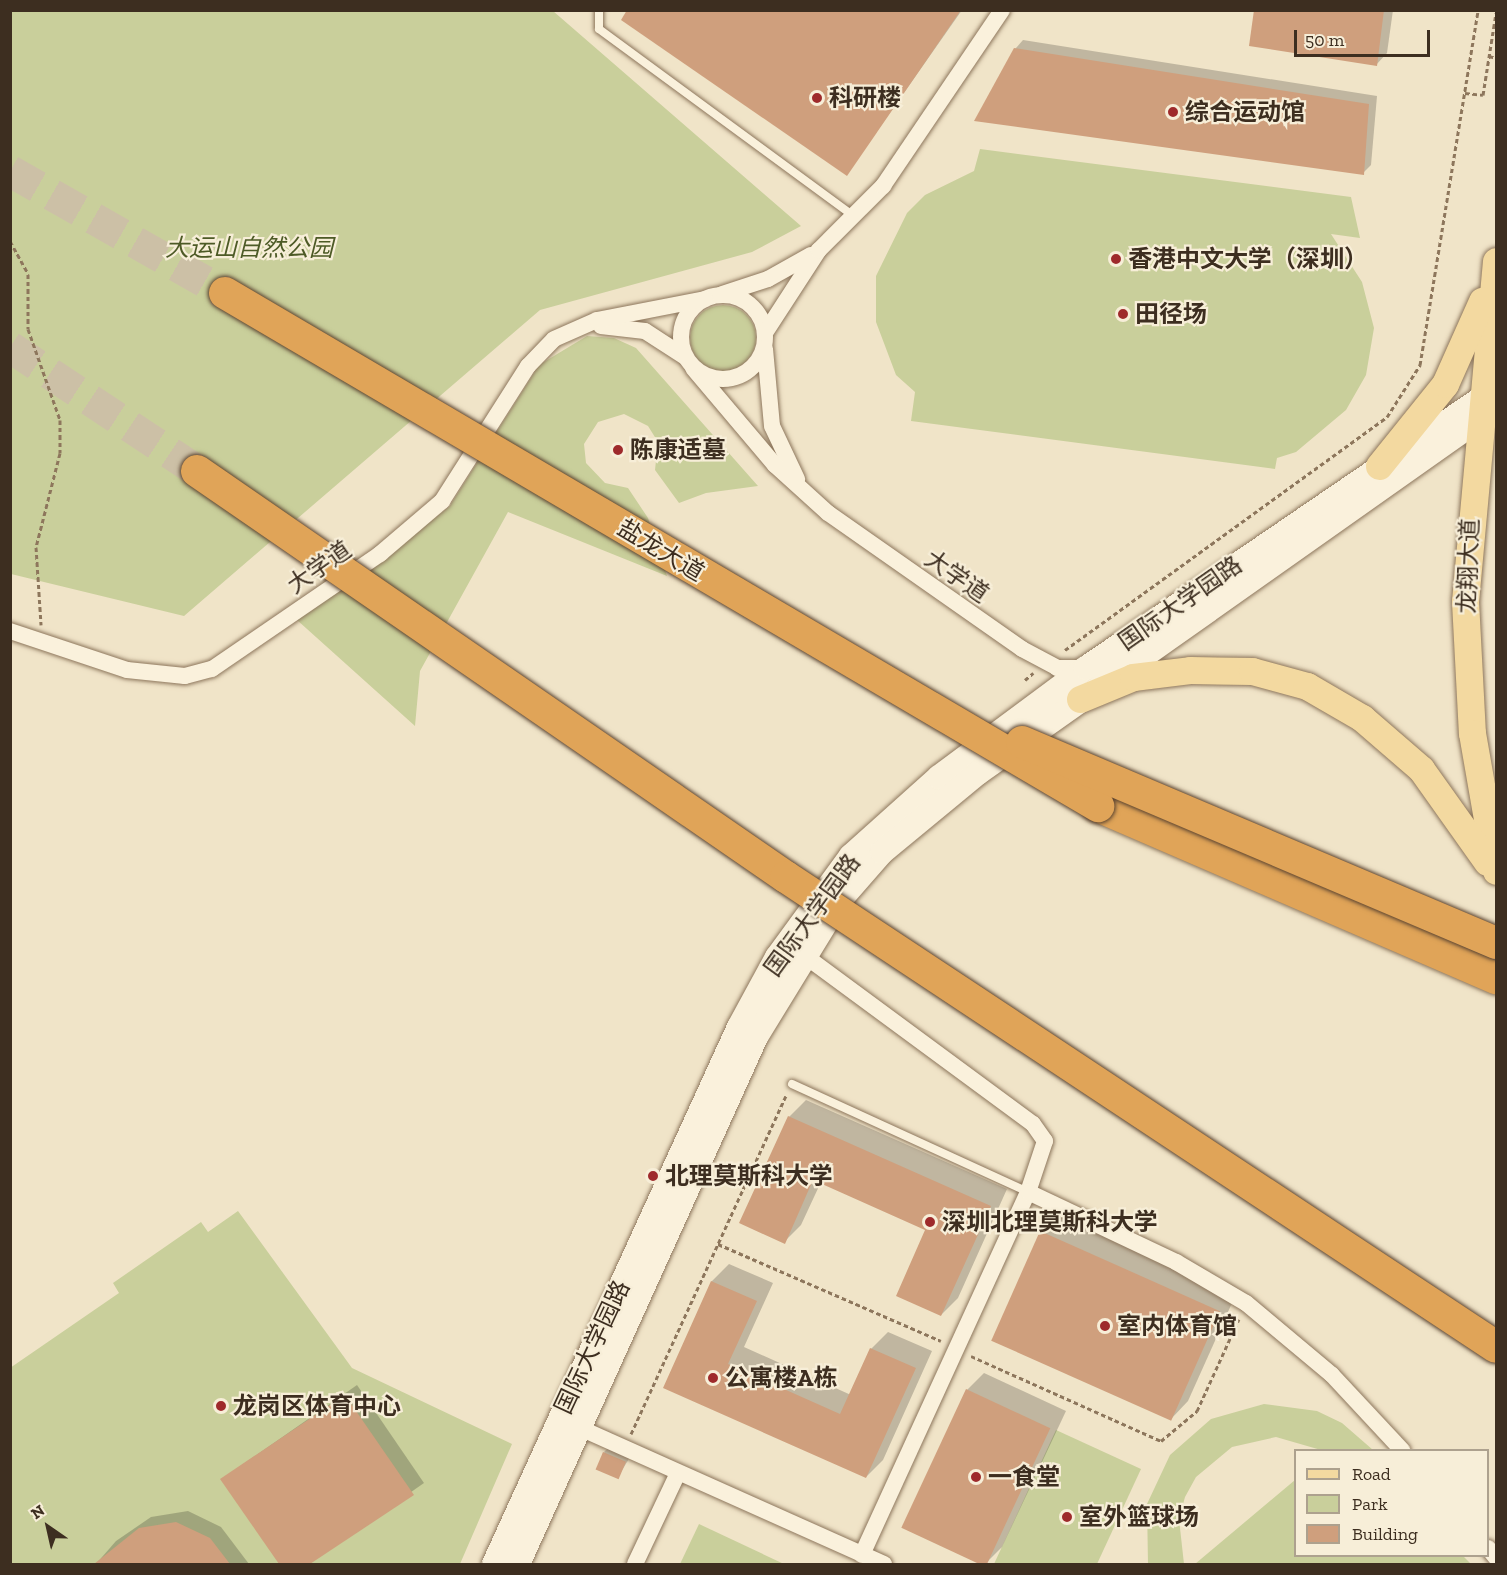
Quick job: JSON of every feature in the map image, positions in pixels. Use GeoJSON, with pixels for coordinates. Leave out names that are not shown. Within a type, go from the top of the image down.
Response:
{"type":"FeatureCollection","features":[{"type":"Feature","properties":{"kind":"highway","name":"盐龙大道"},"geometry":{"type":"LineString","coordinates":[[225,293],[1098,806],[1497,978]]}},
{"type":"Feature","properties":{"kind":"highway"},"geometry":{"type":"LineString","coordinates":[[197,471],[697,812],[786,877],[1497,1347]]}},
{"type":"Feature","properties":{"kind":"highway"},"geometry":{"type":"LineString","coordinates":[[863,669],[1191,817],[1497,943]]}},
{"type":"Feature","properties":{"kind":"main road","name":"龙翔大道"},"geometry":{"type":"LineString","coordinates":[[1497,259],[1489,402],[1467,542],[1467,667],[1472,732],[1497,871]]}},
{"type":"Feature","properties":{"kind":"main road"},"geometry":{"type":"LineString","coordinates":[[1378,466],[1425,414],[1454,368],[1497,259]]}},
{"type":"Feature","properties":{"kind":"main road"},"geometry":{"type":"LineString","coordinates":[[1080,699],[1133,677],[1190,670],[1252,671],[1307,686],[1362,718],[1420,769],[1466,826],[1497,884]]}},
{"type":"Feature","properties":{"kind":"street"},"geometry":{"type":"LineString","coordinates":[[689,363],[680,331],[685,318],[711,297],[768,279],[819,250],[855,217],[883,186],[1002,10]]}},
{"type":"Feature","properties":{"kind":"street"},"geometry":{"type":"LineString","coordinates":[[765,339],[819,250]]}},
{"type":"Feature","properties":{"kind":"street","name":"大学道"},"geometry":{"type":"LineString","coordinates":[[10,631],[156,676],[212,669],[380,554],[442,501],[528,366],[570,329],[711,297],[745,301],[765,339],[772,426],[812,499]]}},
{"type":"Feature","properties":{"kind":"street","name":"大学道"},"geometry":{"type":"LineString","coordinates":[[570,329],[629,327],[662,340],[704,376],[730,379],[753,367],[765,339]]}},
{"type":"Feature","properties":{"kind":"street","name":"大学道"},"geometry":{"type":"LineString","coordinates":[[689,363],[775,465],[812,499],[963,612],[1048,663],[1086,668]]}},
{"type":"Feature","properties":{"kind":"street","name":"国际大学园路"},"geometry":{"type":"LineString","coordinates":[[795,948],[828,884],[877,830],[1086,668],[1378,466],[1489,402]]}},
{"type":"Feature","properties":{"kind":"street","name":"国际大学园路"},"geometry":{"type":"LineString","coordinates":[[518,1564],[570,1424],[738,1027],[795,948],[890,845],[944,798],[1489,402]]}},
{"type":"Feature","properties":{"kind":"street"},"geometry":{"type":"LineString","coordinates":[[795,948],[1041,1131],[1044,1154],[862,1555]]}},
{"type":"Feature","properties":{"kind":"street"},"geometry":{"type":"LineString","coordinates":[[1028,1192],[1167,1257],[1246,1303],[1332,1375],[1401,1449]]}},
{"type":"Feature","properties":{"kind":"street"},"geometry":{"type":"LineString","coordinates":[[570,1424],[884,1564]]}},
{"type":"Feature","properties":{"kind":"street","name":"国际大学园路"},"geometry":{"type":"LineString","coordinates":[[494,1564],[570,1424]]}},
{"type":"Feature","properties":{"kind":"street"},"geometry":{"type":"LineString","coordinates":[[635,1564],[678,1473]]}},
{"type":"Feature","properties":{"kind":"lane"},"geometry":{"type":"LineString","coordinates":[[599,10],[599,29],[855,217]]}},
{"type":"Feature","properties":{"kind":"lane"},"geometry":{"type":"LineString","coordinates":[[792,1084],[1028,1192]]}},
{"type":"Feature","properties":{"kind":"path"},"geometry":{"type":"LineString","coordinates":[[1025,680],[1387,417],[1420,365],[1478,10]]}},
{"type":"Feature","properties":{"kind":"path"},"geometry":{"type":"LineString","coordinates":[[1465,93],[1483,95],[1497,12]]}},
{"type":"Feature","properties":{"kind":"path"},"geometry":{"type":"LineString","coordinates":[[1489,57],[1497,58]]}},
{"type":"Feature","properties":{"kind":"path"},"geometry":{"type":"LineString","coordinates":[[10,242],[28,274],[28,329],[60,420],[60,453],[36,547],[42,641]]}},
{"type":"Feature","properties":{"kind":"path"},"geometry":{"type":"LineString","coordinates":[[625,1449],[792,1084]]}},
{"type":"Feature","properties":{"kind":"path"},"geometry":{"type":"LineString","coordinates":[[718,1244],[937,1342],[958,1344],[972,1357],[1161,1440],[1197,1411],[1246,1303]]}},
{"type":"Feature","properties":{"kind":"green space","name":"大运山自然公园"},"geometry":{"type":"Polygon","coordinates":[[[11,11],[553,11],[801,226],[752,252],[540,310],[184,616],[11,574],[11,11]]]}},
{"type":"Feature","properties":{"kind":"green space","name":"田径场"},"geometry":{"type":"Polygon","coordinates":[[[980,149],[1351,197],[1360,238],[1331,234],[1362,282],[1374,328],[1366,375],[1346,410],[1296,452],[1277,458],[1275,469],[911,421],[915,392],[896,375],[876,322],[876,276],[907,213],[925,195],[974,171],[980,149]]]}},
{"type":"Feature","properties":{"kind":"green space"},"geometry":{"type":"Polygon","coordinates":[[[723,305],[736,308],[746,315],[753,325],[756,338],[753,351],[746,361],[736,368],[723,371],[710,368],[700,361],[693,351],[690,338],[693,325],[700,315],[710,308],[723,305]]]}},
{"type":"Feature","properties":{"kind":"green space"},"geometry":{"type":"Polygon","coordinates":[[[587,336],[614,338],[636,348],[758,486],[706,493],[679,503],[655,470],[658,442],[648,426],[624,414],[598,422],[584,444],[586,463],[605,483],[628,488],[648,518],[667,576],[508,512],[420,671],[415,726],[297,620],[449,507],[539,365],[587,336]]]}},
{"type":"Feature","properties":{"kind":"green space","name":"龙岗区体育中心"},"geometry":{"type":"Polygon","coordinates":[[[238,1211],[352,1368],[512,1444],[460,1564],[11,1564],[10,1368],[119,1293],[113,1283],[201,1222],[208,1232],[238,1211]]]}},
{"type":"Feature","properties":{"kind":"green space"},"geometry":{"type":"Polygon","coordinates":[[[1264,1404],[1317,1411],[1342,1423],[1372,1449],[1318,1449],[1276,1437],[1232,1447],[1196,1477],[1185,1497],[1179,1519],[1184,1564],[1148,1564],[1147,1504],[1170,1455],[1211,1419],[1264,1404]]]}},
{"type":"Feature","properties":{"kind":"green space","name":"室外篮球场"},"geometry":{"type":"Polygon","coordinates":[[[1056,1430],[1141,1469],[1097,1564],[994,1564],[1056,1430]]]}},
{"type":"Feature","properties":{"kind":"green space"},"geometry":{"type":"Polygon","coordinates":[[[1294,1481],[1294,1557],[1464,1557],[1471,1564],[1195,1564],[1294,1481]]]}},
{"type":"Feature","properties":{"kind":"green space"},"geometry":{"type":"Polygon","coordinates":[[[699,1524],[784,1564],[680,1564],[699,1524]]]}},
{"type":"Feature","properties":{"kind":"building","name":"科研楼"},"geometry":{"type":"Polygon","coordinates":[[[627,10],[961,10],[847,176],[621,20],[627,10]]]}},
{"type":"Feature","properties":{"kind":"building"},"geometry":{"type":"Polygon","coordinates":[[[1254,10],[1384,10],[1377,66],[1249,46],[1254,10]]]}},
{"type":"Feature","properties":{"kind":"building","name":"综合运动馆"},"geometry":{"type":"Polygon","coordinates":[[[1014,48],[1369,104],[1364,175],[974,121],[1014,48]]]}},
{"type":"Feature","properties":{"kind":"building"},"geometry":{"type":"Polygon","coordinates":[[[788,1116],[991,1206],[941,1316],[896,1296],[925,1230],[813,1180],[785,1244],[739,1223],[788,1116]]]}},
{"type":"Feature","properties":{"kind":"building","name":"室内体育馆"},"geometry":{"type":"Polygon","coordinates":[[[1040,1231],[1220,1311],[1171,1421],[991,1341],[1040,1231]]]}},
{"type":"Feature","properties":{"kind":"building","name":"公寓楼A栋"},"geometry":{"type":"Polygon","coordinates":[[[711,1281],[757,1301],[728,1364],[840,1414],[870,1348],[916,1368],[866,1478],[663,1388],[711,1281]]]}},
{"type":"Feature","properties":{"kind":"building","name":"一食堂"},"geometry":{"type":"Polygon","coordinates":[[[966,1389],[1050,1428],[987,1564],[979,1564],[901,1528],[966,1389]]]}},
{"type":"Feature","properties":{"kind":"building"},"geometry":{"type":"Polygon","coordinates":[[[345,1395],[414,1495],[310,1564],[279,1564],[220,1479],[345,1395]]]}},
{"type":"Feature","properties":{"kind":"building"},"geometry":{"type":"Polygon","coordinates":[[[603,1452],[626,1462],[619,1479],[596,1469],[603,1452]]]}},
{"type":"Feature","properties":{"kind":"building"},"geometry":{"type":"Polygon","coordinates":[[[176,1522],[210,1538],[230,1564],[94,1564],[139,1528],[176,1522]]]}},
{"type":"Feature","properties":{"kind":"tunnel"},"geometry":{"type":"LineString","coordinates":[[10,171],[225,293]]}},
{"type":"Feature","properties":{"kind":"tunnel"},"geometry":{"type":"LineString","coordinates":[[10,347],[197,471]]}},
{"type":"Feature","properties":{"kind":"place","name":"科研楼"},"geometry":{"type":"Point","coordinates":[817,98]}},
{"type":"Feature","properties":{"kind":"place","name":"综合运动馆"},"geometry":{"type":"Point","coordinates":[1173,112]}},
{"type":"Feature","properties":{"kind":"place","name":"香港中文大学（深圳）"},"geometry":{"type":"Point","coordinates":[1116,259]}},
{"type":"Feature","properties":{"kind":"place","name":"田径场"},"geometry":{"type":"Point","coordinates":[1123,314]}},
{"type":"Feature","properties":{"kind":"place","name":"陈康适墓"},"geometry":{"type":"Point","coordinates":[618,450]}},
{"type":"Feature","properties":{"kind":"place","name":"北理莫斯科大学"},"geometry":{"type":"Point","coordinates":[653,1176]}},
{"type":"Feature","properties":{"kind":"place","name":"深圳北理莫斯科大学"},"geometry":{"type":"Point","coordinates":[930,1222]}},
{"type":"Feature","properties":{"kind":"place","name":"室内体育馆"},"geometry":{"type":"Point","coordinates":[1105,1326]}},
{"type":"Feature","properties":{"kind":"place","name":"公寓楼A栋"},"geometry":{"type":"Point","coordinates":[713,1378]}},
{"type":"Feature","properties":{"kind":"place","name":"龙岗区体育中心"},"geometry":{"type":"Point","coordinates":[221,1406]}},
{"type":"Feature","properties":{"kind":"place","name":"一食堂"},"geometry":{"type":"Point","coordinates":[976,1477]}},
{"type":"Feature","properties":{"kind":"place","name":"室外篮球场"},"geometry":{"type":"Point","coordinates":[1067,1517]}}]}
